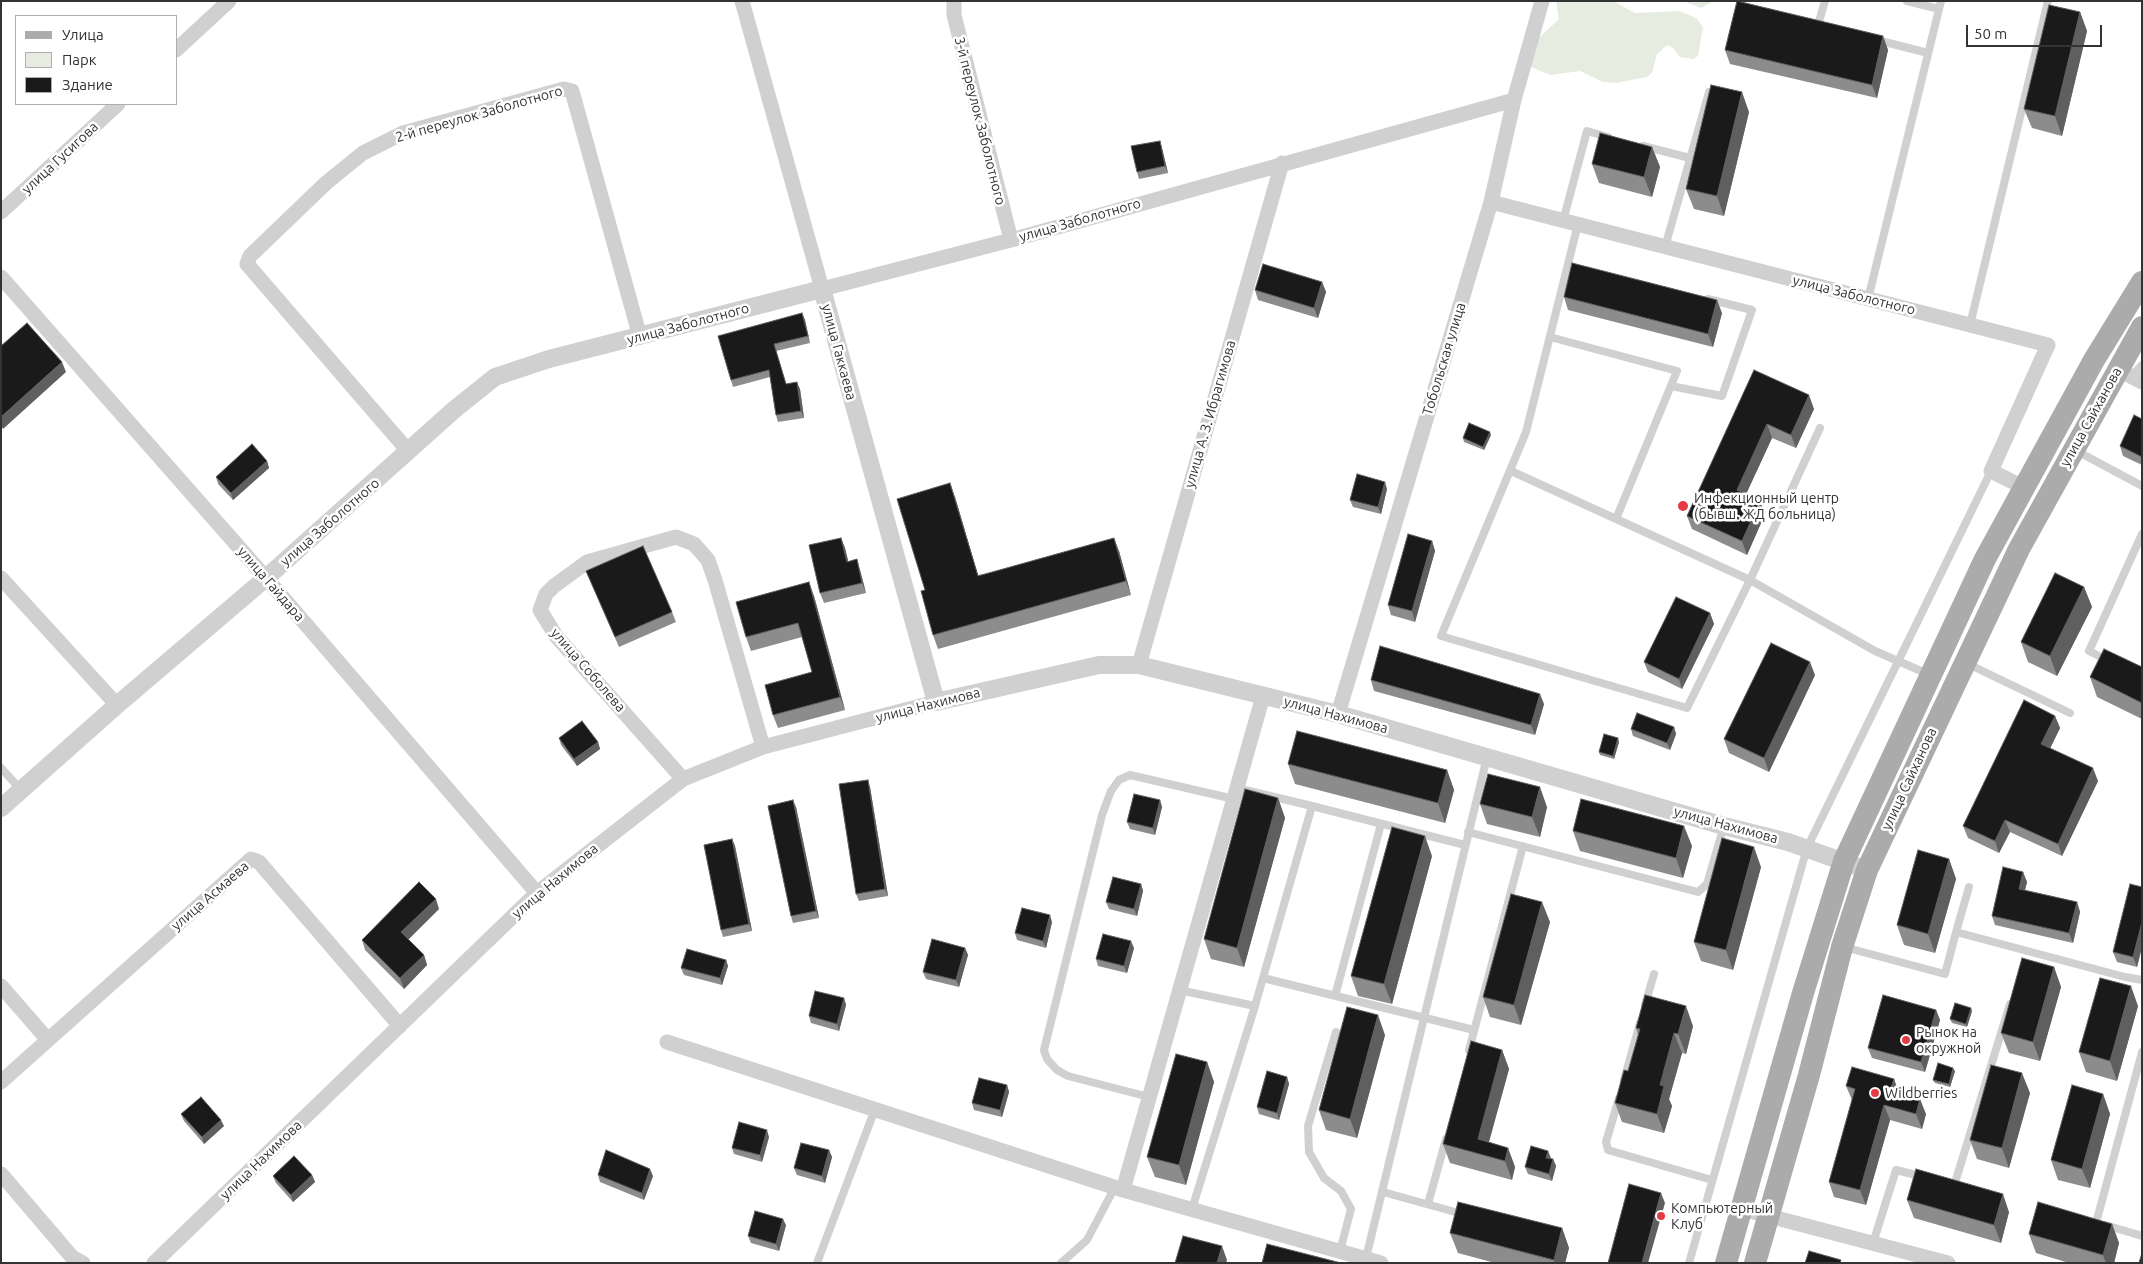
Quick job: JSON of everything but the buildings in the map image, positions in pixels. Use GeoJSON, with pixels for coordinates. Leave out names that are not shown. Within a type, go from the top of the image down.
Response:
{"type":"FeatureCollection","features":[{"type":"Feature","properties":{"kind":"main road","name":"улица Сайханова"},"geometry":{"type":"LineString","coordinates":[[1755,1263],[1769,1215],[1831,943],[1844,861],[1985,559],[2094,360],[2142,282]]}},
{"type":"Feature","properties":{"kind":"main road","name":"улица Сайханова"},"geometry":{"type":"LineString","coordinates":[[1831,943],[2019,549],[2073,449],[2130,376],[2142,327]]}},
{"type":"Feature","properties":{"kind":"main road"},"geometry":{"type":"LineString","coordinates":[[1726,1263],[1742,1209],[1831,943]]}},
{"type":"Feature","properties":{"kind":"street"},"geometry":{"type":"LineString","coordinates":[[178,48],[229,1]]}},
{"type":"Feature","properties":{"kind":"street","name":"улица Гаккаева"},"geometry":{"type":"LineString","coordinates":[[742,1],[936,702]]}},
{"type":"Feature","properties":{"kind":"street","name":"3-й переулок Заболотного"},"geometry":{"type":"LineString","coordinates":[[954,1],[954,15],[1011,240]]}},
{"type":"Feature","properties":{"kind":"street","name":"Тобольская улица"},"geometry":{"type":"LineString","coordinates":[[1338,714],[1491,202],[1514,100],[1542,1]]}},
{"type":"Feature","properties":{"kind":"street","name":"2-й переулок Заболотного"},"geometry":{"type":"LineString","coordinates":[[409,452],[247,264],[250,256],[326,183],[363,153],[403,133],[564,89],[572,91],[640,337]]}},
{"type":"Feature","properties":{"kind":"street","name":"улица Заболотного"},"geometry":{"type":"LineString","coordinates":[[1,808],[117,705],[266,578],[455,409],[495,377],[549,359],[1011,240],[1282,163],[1514,100]]}},
{"type":"Feature","properties":{"kind":"street","name":"улица Гусигова"},"geometry":{"type":"LineString","coordinates":[[1,212],[117,105]]}},
{"type":"Feature","properties":{"kind":"street","name":"улица А. З. Ибрагимова"},"geometry":{"type":"LineString","coordinates":[[1139,665],[1282,163]]}},
{"type":"Feature","properties":{"kind":"street","name":"улица Заболотного"},"geometry":{"type":"LineString","coordinates":[[1491,202],[2048,345],[1990,471]]}},
{"type":"Feature","properties":{"kind":"street","name":"улица Гайдара"},"geometry":{"type":"LineString","coordinates":[[1,277],[266,578],[537,893]]}},
{"type":"Feature","properties":{"kind":"street"},"geometry":{"type":"LineString","coordinates":[[1990,471],[2023,487]]}},
{"type":"Feature","properties":{"kind":"street","name":"улица Соболева"},"geometry":{"type":"LineString","coordinates":[[683,779],[556,636],[540,610],[546,594],[587,562],[676,537],[694,544],[708,560],[715,580],[763,748]]}},
{"type":"Feature","properties":{"kind":"street"},"geometry":{"type":"LineString","coordinates":[[1,578],[117,705]]}},
{"type":"Feature","properties":{"kind":"street","name":"улица Нахимова"},"geometry":{"type":"LineString","coordinates":[[154,1263],[537,893],[683,779],[763,748],[936,702],[1099,664],[1139,665],[1338,714],[1724,826],[1807,848],[1867,870]]}},
{"type":"Feature","properties":{"kind":"street"},"geometry":{"type":"LineString","coordinates":[[1119,1188],[1149,1097],[1263,696]]}},
{"type":"Feature","properties":{"kind":"street","name":"улица Асмаева"},"geometry":{"type":"LineString","coordinates":[[1,1082],[251,859],[259,862],[400,1026]]}},
{"type":"Feature","properties":{"kind":"street"},"geometry":{"type":"LineString","coordinates":[[1,986],[48,1040]]}},
{"type":"Feature","properties":{"kind":"street"},"geometry":{"type":"LineString","coordinates":[[667,1042],[1119,1188],[1381,1263]]}},
{"type":"Feature","properties":{"kind":"street"},"geometry":{"type":"LineString","coordinates":[[1,1174],[72,1257],[83,1263]]}},
{"type":"Feature","properties":{"kind":"street"},"geometry":{"type":"LineString","coordinates":[[1742,1209],[1948,1263]]}},
{"type":"Feature","properties":{"kind":"lane"},"geometry":{"type":"LineString","coordinates":[[1818,25],[1825,1]]}},
{"type":"Feature","properties":{"kind":"lane"},"geometry":{"type":"LineString","coordinates":[[1868,299],[1940,5],[1907,1]]}},
{"type":"Feature","properties":{"kind":"lane"},"geometry":{"type":"LineString","coordinates":[[1970,325],[2048,1]]}},
{"type":"Feature","properties":{"kind":"lane"},"geometry":{"type":"LineString","coordinates":[[1810,23],[1828,27]]}},
{"type":"Feature","properties":{"kind":"lane"},"geometry":{"type":"LineString","coordinates":[[1864,37],[1928,53]]}},
{"type":"Feature","properties":{"kind":"lane"},"geometry":{"type":"LineString","coordinates":[[1665,247],[1709,92]]}},
{"type":"Feature","properties":{"kind":"lane"},"geometry":{"type":"LineString","coordinates":[[1563,221],[1587,131],[1615,138]]}},
{"type":"Feature","properties":{"kind":"lane"},"geometry":{"type":"LineString","coordinates":[[1634,143],[1690,158]]}},
{"type":"Feature","properties":{"kind":"lane"},"geometry":{"type":"LineString","coordinates":[[1578,224],[1526,432],[1441,636],[1687,708],[1750,580],[1820,428]]}},
{"type":"Feature","properties":{"kind":"lane"},"geometry":{"type":"LineString","coordinates":[[1568,263],[1578,266]]}},
{"type":"Feature","properties":{"kind":"lane"},"geometry":{"type":"LineString","coordinates":[[1671,386],[1722,396],[1752,310],[1704,298]]}},
{"type":"Feature","properties":{"kind":"lane"},"geometry":{"type":"LineString","coordinates":[[1550,337],[1677,371],[1616,519]]}},
{"type":"Feature","properties":{"kind":"lane"},"geometry":{"type":"LineString","coordinates":[[2130,376],[2142,365]]}},
{"type":"Feature","properties":{"kind":"lane"},"geometry":{"type":"LineString","coordinates":[[2073,449],[2142,486]]}},
{"type":"Feature","properties":{"kind":"lane"},"geometry":{"type":"LineString","coordinates":[[1511,471],[1750,580],[1876,651],[1930,675]]}},
{"type":"Feature","properties":{"kind":"lane"},"geometry":{"type":"LineString","coordinates":[[1689,1263],[1807,848],[1990,471]]}},
{"type":"Feature","properties":{"kind":"lane"},"geometry":{"type":"LineString","coordinates":[[2115,664],[2089,651],[2142,534]]}},
{"type":"Feature","properties":{"kind":"lane"},"geometry":{"type":"LineString","coordinates":[[1965,662],[2070,713]]}},
{"type":"Feature","properties":{"kind":"lane"},"geometry":{"type":"LineString","coordinates":[[1366,1258],[1487,757]]}},
{"type":"Feature","properties":{"kind":"lane"},"geometry":{"type":"LineString","coordinates":[[1,768],[21,790]]}},
{"type":"Feature","properties":{"kind":"lane"},"geometry":{"type":"LineString","coordinates":[[1149,1097],[1068,1076],[1057,1070],[1048,1059],[1044,1050],[1102,815],[1111,791],[1119,780],[1130,775],[1312,806],[1465,845]]}},
{"type":"Feature","properties":{"kind":"lane"},"geometry":{"type":"LineString","coordinates":[[1192,1209],[1255,1006],[1312,806]]}},
{"type":"Feature","properties":{"kind":"lane"},"geometry":{"type":"LineString","coordinates":[[1335,996],[1381,824]]}},
{"type":"Feature","properties":{"kind":"lane"},"geometry":{"type":"LineString","coordinates":[[1468,832],[1698,892],[1707,884],[1724,826]]}},
{"type":"Feature","properties":{"kind":"lane"},"geometry":{"type":"LineString","coordinates":[[1467,1058],[1523,846]]}},
{"type":"Feature","properties":{"kind":"lane"},"geometry":{"type":"LineString","coordinates":[[1831,943],[1945,974],[1969,887]]}},
{"type":"Feature","properties":{"kind":"lane"},"geometry":{"type":"LineString","coordinates":[[1956,932],[2142,980]]}},
{"type":"Feature","properties":{"kind":"lane"},"geometry":{"type":"LineString","coordinates":[[2023,960],[2026,951]]}},
{"type":"Feature","properties":{"kind":"lane"},"geometry":{"type":"LineString","coordinates":[[1654,974],[1606,1146],[1612,1152],[1712,1180]]}},
{"type":"Feature","properties":{"kind":"lane"},"geometry":{"type":"LineString","coordinates":[[1263,978],[1474,1030]]}},
{"type":"Feature","properties":{"kind":"lane"},"geometry":{"type":"LineString","coordinates":[[1179,990],[1255,1006]]}},
{"type":"Feature","properties":{"kind":"lane"},"geometry":{"type":"LineString","coordinates":[[1964,1189],[1950,1185],[2012,998]]}},
{"type":"Feature","properties":{"kind":"lane"},"geometry":{"type":"LineString","coordinates":[[1336,1032],[1308,1126],[1308,1152],[1324,1178],[1341,1191],[1351,1208],[1340,1251]]}},
{"type":"Feature","properties":{"kind":"lane"},"geometry":{"type":"LineString","coordinates":[[2096,1223],[2142,1052]]}},
{"type":"Feature","properties":{"kind":"lane"},"geometry":{"type":"LineString","coordinates":[[817,1263],[874,1109]]}},
{"type":"Feature","properties":{"kind":"lane"},"geometry":{"type":"LineString","coordinates":[[1428,1204],[1448,1131]]}},
{"type":"Feature","properties":{"kind":"lane"},"geometry":{"type":"LineString","coordinates":[[1873,1243],[1896,1170],[1929,1179]]}},
{"type":"Feature","properties":{"kind":"lane"},"geometry":{"type":"LineString","coordinates":[[1061,1263],[1087,1240],[1119,1188]]}},
{"type":"Feature","properties":{"kind":"lane"},"geometry":{"type":"LineString","coordinates":[[1383,1192],[1474,1217]]}},
{"type":"Feature","properties":{"kind":"lane"},"geometry":{"type":"LineString","coordinates":[[2087,1220],[2142,1236]]}},
{"type":"Feature","properties":{"kind":"green space"},"geometry":{"type":"Polygon","coordinates":[[[1556,1],[1613,1],[1635,13],[1679,11],[1696,18],[1703,27],[1698,56],[1693,59],[1680,57],[1673,48],[1667,45],[1657,54],[1652,73],[1647,77],[1616,83],[1603,82],[1580,71],[1550,75],[1531,67],[1526,56],[1527,49],[1559,19],[1556,1]]]}},
{"type":"Feature","properties":{"kind":"green space"},"geometry":{"type":"Polygon","coordinates":[[[1683,1],[1714,1],[1701,8],[1683,1]]]}},
{"type":"Feature","properties":{"kind":"place","name":"Инфекционный центр (бывш. ЖД больница)"},"geometry":{"type":"Point","coordinates":[1683,506]}},
{"type":"Feature","properties":{"kind":"place","name":"Рынок на окружной"},"geometry":{"type":"Point","coordinates":[1906,1040]}},
{"type":"Feature","properties":{"kind":"place","name":"Wildberries"},"geometry":{"type":"Point","coordinates":[1875,1093]}},
{"type":"Feature","properties":{"kind":"place","name":"Компьютерный Клуб"},"geometry":{"type":"Point","coordinates":[1661,1216]}}]}
